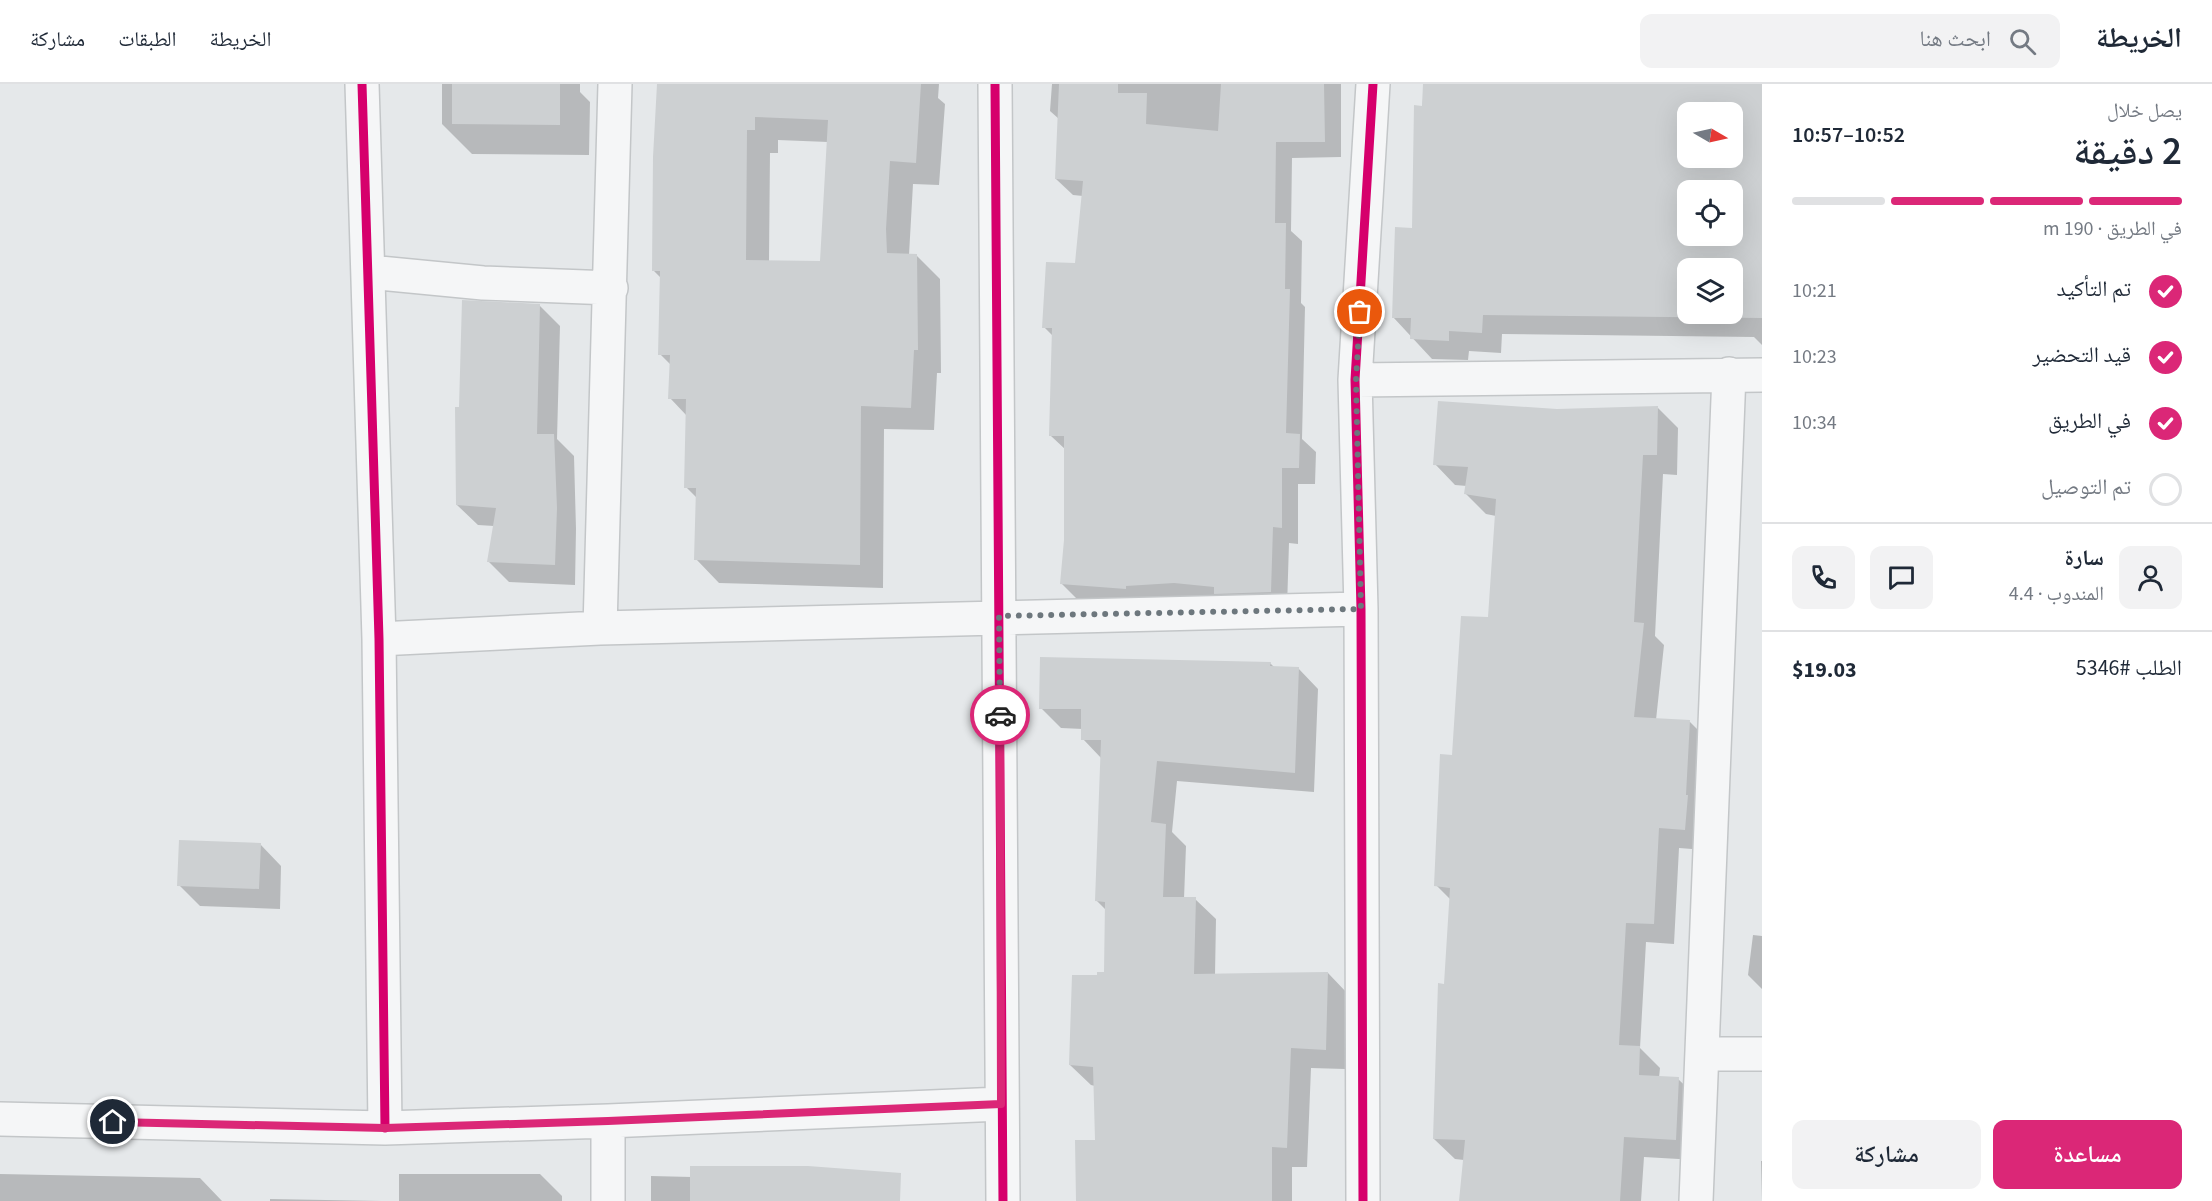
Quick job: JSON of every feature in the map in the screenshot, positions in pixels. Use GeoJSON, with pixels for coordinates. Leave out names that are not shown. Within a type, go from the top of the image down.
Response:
{"type":"FeatureCollection","features":[{"type":"Feature","properties":{"kind":"street"},"geometry":{"type":"LineString","coordinates":[[362,84],[379,639],[385,1128]]}},
{"type":"Feature","properties":{"kind":"street"},"geometry":{"type":"LineString","coordinates":[[600,628],[615,84]]}},
{"type":"Feature","properties":{"kind":"street"},"geometry":{"type":"LineString","coordinates":[[995,84],[1003,1201]]}},
{"type":"Feature","properties":{"kind":"street"},"geometry":{"type":"LineString","coordinates":[[1363,1201],[1361,609],[1356,380],[1373,84]]}},
{"type":"Feature","properties":{"kind":"street"},"geometry":{"type":"LineString","coordinates":[[369,272],[483,283],[611,288]]}},
{"type":"Feature","properties":{"kind":"street"},"geometry":{"type":"LineString","coordinates":[[1696,1201],[1729,374]]}},
{"type":"Feature","properties":{"kind":"street"},"geometry":{"type":"LineString","coordinates":[[1356,380],[1762,375]]}},
{"type":"Feature","properties":{"kind":"street"},"geometry":{"type":"LineString","coordinates":[[379,639],[600,628],[999,616],[1361,609]]}},
{"type":"Feature","properties":{"kind":"street"},"geometry":{"type":"LineString","coordinates":[[1702,1054],[1762,1054]]}},
{"type":"Feature","properties":{"kind":"street"},"geometry":{"type":"LineString","coordinates":[[0,1119],[385,1128],[1001,1104]]}},
{"type":"Feature","properties":{"kind":"street"},"geometry":{"type":"LineString","coordinates":[[608,1121],[608,1201]]}},
{"type":"Feature","properties":{"kind":"building"},"geometry":{"type":"Polygon","coordinates":[[[452,84],[560,84],[560,125],[452,124],[452,84]]]}},
{"type":"Feature","properties":{"kind":"building"},"geometry":{"type":"Polygon","coordinates":[[[657,84],[921,84],[916,163],[890,161],[886,229],[887,253],[917,254],[918,350],[914,350],[911,408],[861,406],[860,565],[694,560],[696,488],[684,488],[686,399],[668,399],[670,355],[658,355],[660,271],[652,271],[653,157],[657,84]],[[755,117],[755,130],[747,130],[746,260],[820,261],[828,120],[755,117]]]}},
{"type":"Feature","properties":{"kind":"building"},"geometry":{"type":"Polygon","coordinates":[[[1059,84],[1118,84],[1118,93],[1147,93],[1146,124],[1218,131],[1221,84],[1324,84],[1325,142],[1276,142],[1275,223],[1286,223],[1285,289],[1290,289],[1286,433],[1300,434],[1299,468],[1282,468],[1282,528],[1273,527],[1271,592],[1214,594],[1214,587],[1174,583],[1126,586],[1126,589],[1060,584],[1064,540],[1064,436],[1049,436],[1052,328],[1042,328],[1046,262],[1075,263],[1083,181],[1055,179],[1059,84]]]}},
{"type":"Feature","properties":{"kind":"building"},"geometry":{"type":"Polygon","coordinates":[[[1423,84],[1762,84],[1762,318],[1743,318],[1743,258],[1677,258],[1677,317],[1483,315],[1482,333],[1449,331],[1449,341],[1410,339],[1411,318],[1392,318],[1395,227],[1412,228],[1414,105],[1422,106],[1423,84]]]}},
{"type":"Feature","properties":{"kind":"building"},"geometry":{"type":"Polygon","coordinates":[[[462,300],[540,304],[537,434],[554,434],[557,508],[555,565],[487,562],[496,508],[456,505],[455,407],[459,407],[462,300]]]}},
{"type":"Feature","properties":{"kind":"building"},"geometry":{"type":"Polygon","coordinates":[[[1438,401],[1557,409],[1658,406],[1657,455],[1643,455],[1634,622],[1644,623],[1634,717],[1690,720],[1686,795],[1688,795],[1685,830],[1659,828],[1654,924],[1626,923],[1619,1045],[1640,1046],[1639,1075],[1679,1077],[1676,1140],[1624,1137],[1620,1201],[1459,1201],[1465,1140],[1433,1139],[1438,983],[1444,984],[1450,888],[1434,886],[1440,754],[1452,755],[1461,616],[1488,617],[1496,499],[1464,494],[1468,467],[1433,465],[1438,401]]]}},
{"type":"Feature","properties":{"kind":"building"},"geometry":{"type":"Polygon","coordinates":[[[1040,657],[1271,662],[1270,666],[1299,667],[1295,773],[1157,761],[1151,822],[1166,824],[1163,897],[1196,897],[1194,974],[1328,972],[1326,1050],[1291,1048],[1287,1148],[1272,1147],[1272,1201],[1076,1201],[1075,1140],[1095,1140],[1093,1067],[1069,1065],[1072,975],[1097,975],[1097,972],[1104,972],[1105,902],[1095,901],[1101,740],[1081,740],[1081,709],[1039,709],[1040,657]]]}},
{"type":"Feature","properties":{"kind":"building"},"geometry":{"type":"Polygon","coordinates":[[[179,840],[261,843],[259,889],[177,886],[179,840]]]}},
{"type":"Feature","properties":{"kind":"building"},"geometry":{"type":"Polygon","coordinates":[[[690,1166],[808,1166],[901,1173],[900,1201],[690,1201],[690,1166]]]}},
{"type":"Feature","properties":{"kind":"cycle path"},"geometry":{"type":"LineString","coordinates":[[362,84],[379,639],[385,1128]]}},
{"type":"Feature","properties":{"kind":"cycle path"},"geometry":{"type":"LineString","coordinates":[[995,84],[1003,1201]]}},
{"type":"Feature","properties":{"kind":"cycle path"},"geometry":{"type":"LineString","coordinates":[[1363,1201],[1361,609],[1355,380],[1373,84]]}},
{"type":"Feature","properties":{"kind":"way so far"},"geometry":{"type":"LineString","coordinates":[[1000,715],[999,616],[1361,609],[1356,380],[1360,312]]}},
{"type":"Feature","properties":{"kind":"route"},"geometry":{"type":"LineString","coordinates":[[113,1122],[385,1128],[1001,1104],[1000,715]]}}]}
